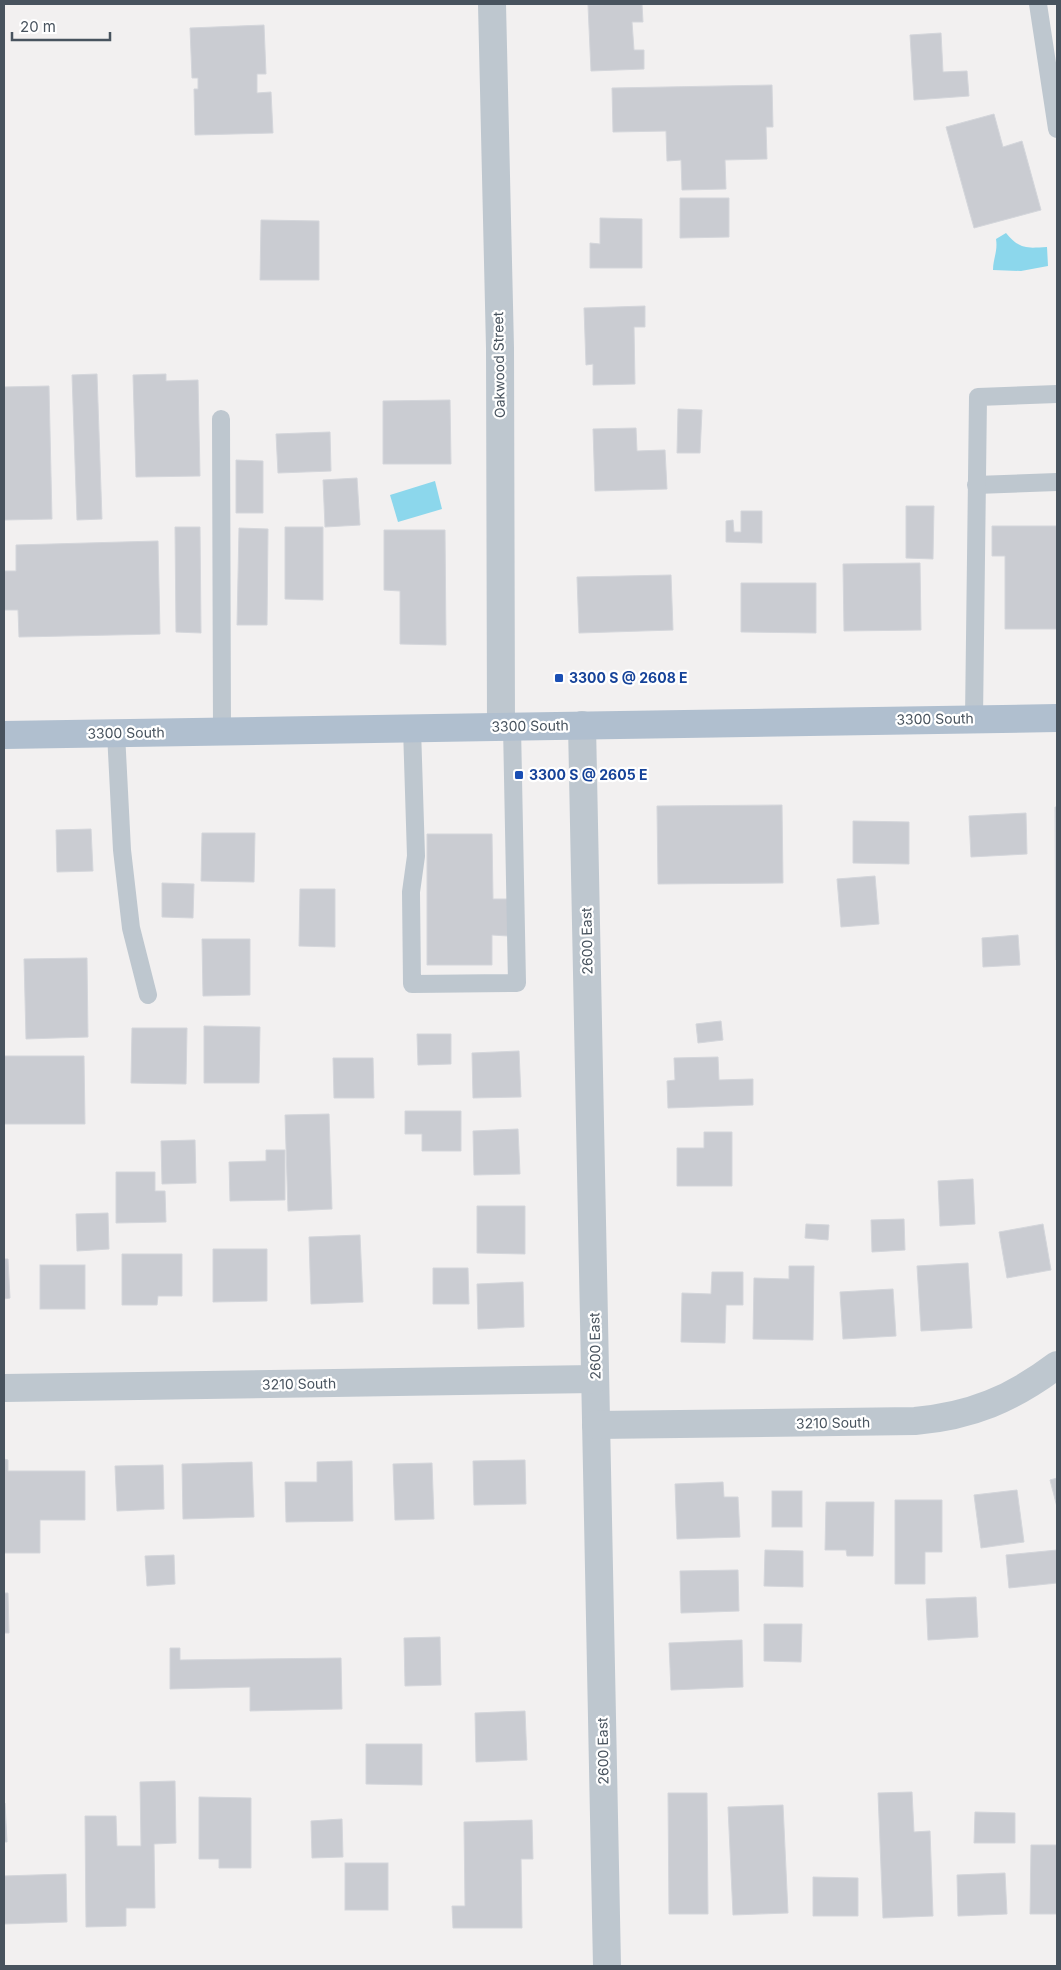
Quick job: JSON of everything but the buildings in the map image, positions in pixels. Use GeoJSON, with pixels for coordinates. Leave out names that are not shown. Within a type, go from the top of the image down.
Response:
{"type":"FeatureCollection","features":[{"type":"Feature","properties":{"kind":"main road","name":"3300 South"},"geometry":{"type":"LineString","coordinates":[[4,735],[1057,718]]}},
{"type":"Feature","properties":{"kind":"street","name":"Oakwood Street"},"geometry":{"type":"LineString","coordinates":[[492,4],[507,726]]}},
{"type":"Feature","properties":{"kind":"street","name":"2600 East"},"geometry":{"type":"LineString","coordinates":[[582,725],[607,1966]]}},
{"type":"Feature","properties":{"kind":"street","name":"3210 South"},"geometry":{"type":"LineString","coordinates":[[596,1425],[915,1422],[940,1419],[966,1414],[992,1404],[1039,1378],[1057,1365]]}},
{"type":"Feature","properties":{"kind":"street","name":"3210 South"},"geometry":{"type":"LineString","coordinates":[[4,1388],[595,1380]]}},
{"type":"Feature","properties":{"kind":"lane"},"geometry":{"type":"LineString","coordinates":[[1038,4],[1057,129]]}},
{"type":"Feature","properties":{"kind":"lane"},"geometry":{"type":"LineString","coordinates":[[974,719],[978,397],[1057,394]]}},
{"type":"Feature","properties":{"kind":"lane"},"geometry":{"type":"LineString","coordinates":[[221,418],[222,731]]}},
{"type":"Feature","properties":{"kind":"lane"},"geometry":{"type":"LineString","coordinates":[[976,485],[1057,482]]}},
{"type":"Feature","properties":{"kind":"lane"},"geometry":{"type":"LineString","coordinates":[[412,728],[416,856],[411,892],[412,984],[517,983],[507,726]]}},
{"type":"Feature","properties":{"kind":"lane"},"geometry":{"type":"LineString","coordinates":[[116,733],[123,860],[132,928],[148,995]]}},
{"type":"Feature","properties":{"kind":"water"},"geometry":{"type":"Polygon","coordinates":[[[1006,233],[1011,239],[1024,247],[1047,247],[1048,266],[1021,271],[993,270],[996,239],[1006,233]]]}},
{"type":"Feature","properties":{"kind":"water"},"geometry":{"type":"Polygon","coordinates":[[[435,481],[442,509],[398,522],[390,495],[435,481]]]}},
{"type":"Feature","properties":{"kind":"place","name":"3300 S @ 2608 E"},"geometry":{"type":"Point","coordinates":[559,678]}},
{"type":"Feature","properties":{"kind":"place","name":"3300 S @ 2605 E"},"geometry":{"type":"Point","coordinates":[519,775]}}]}
